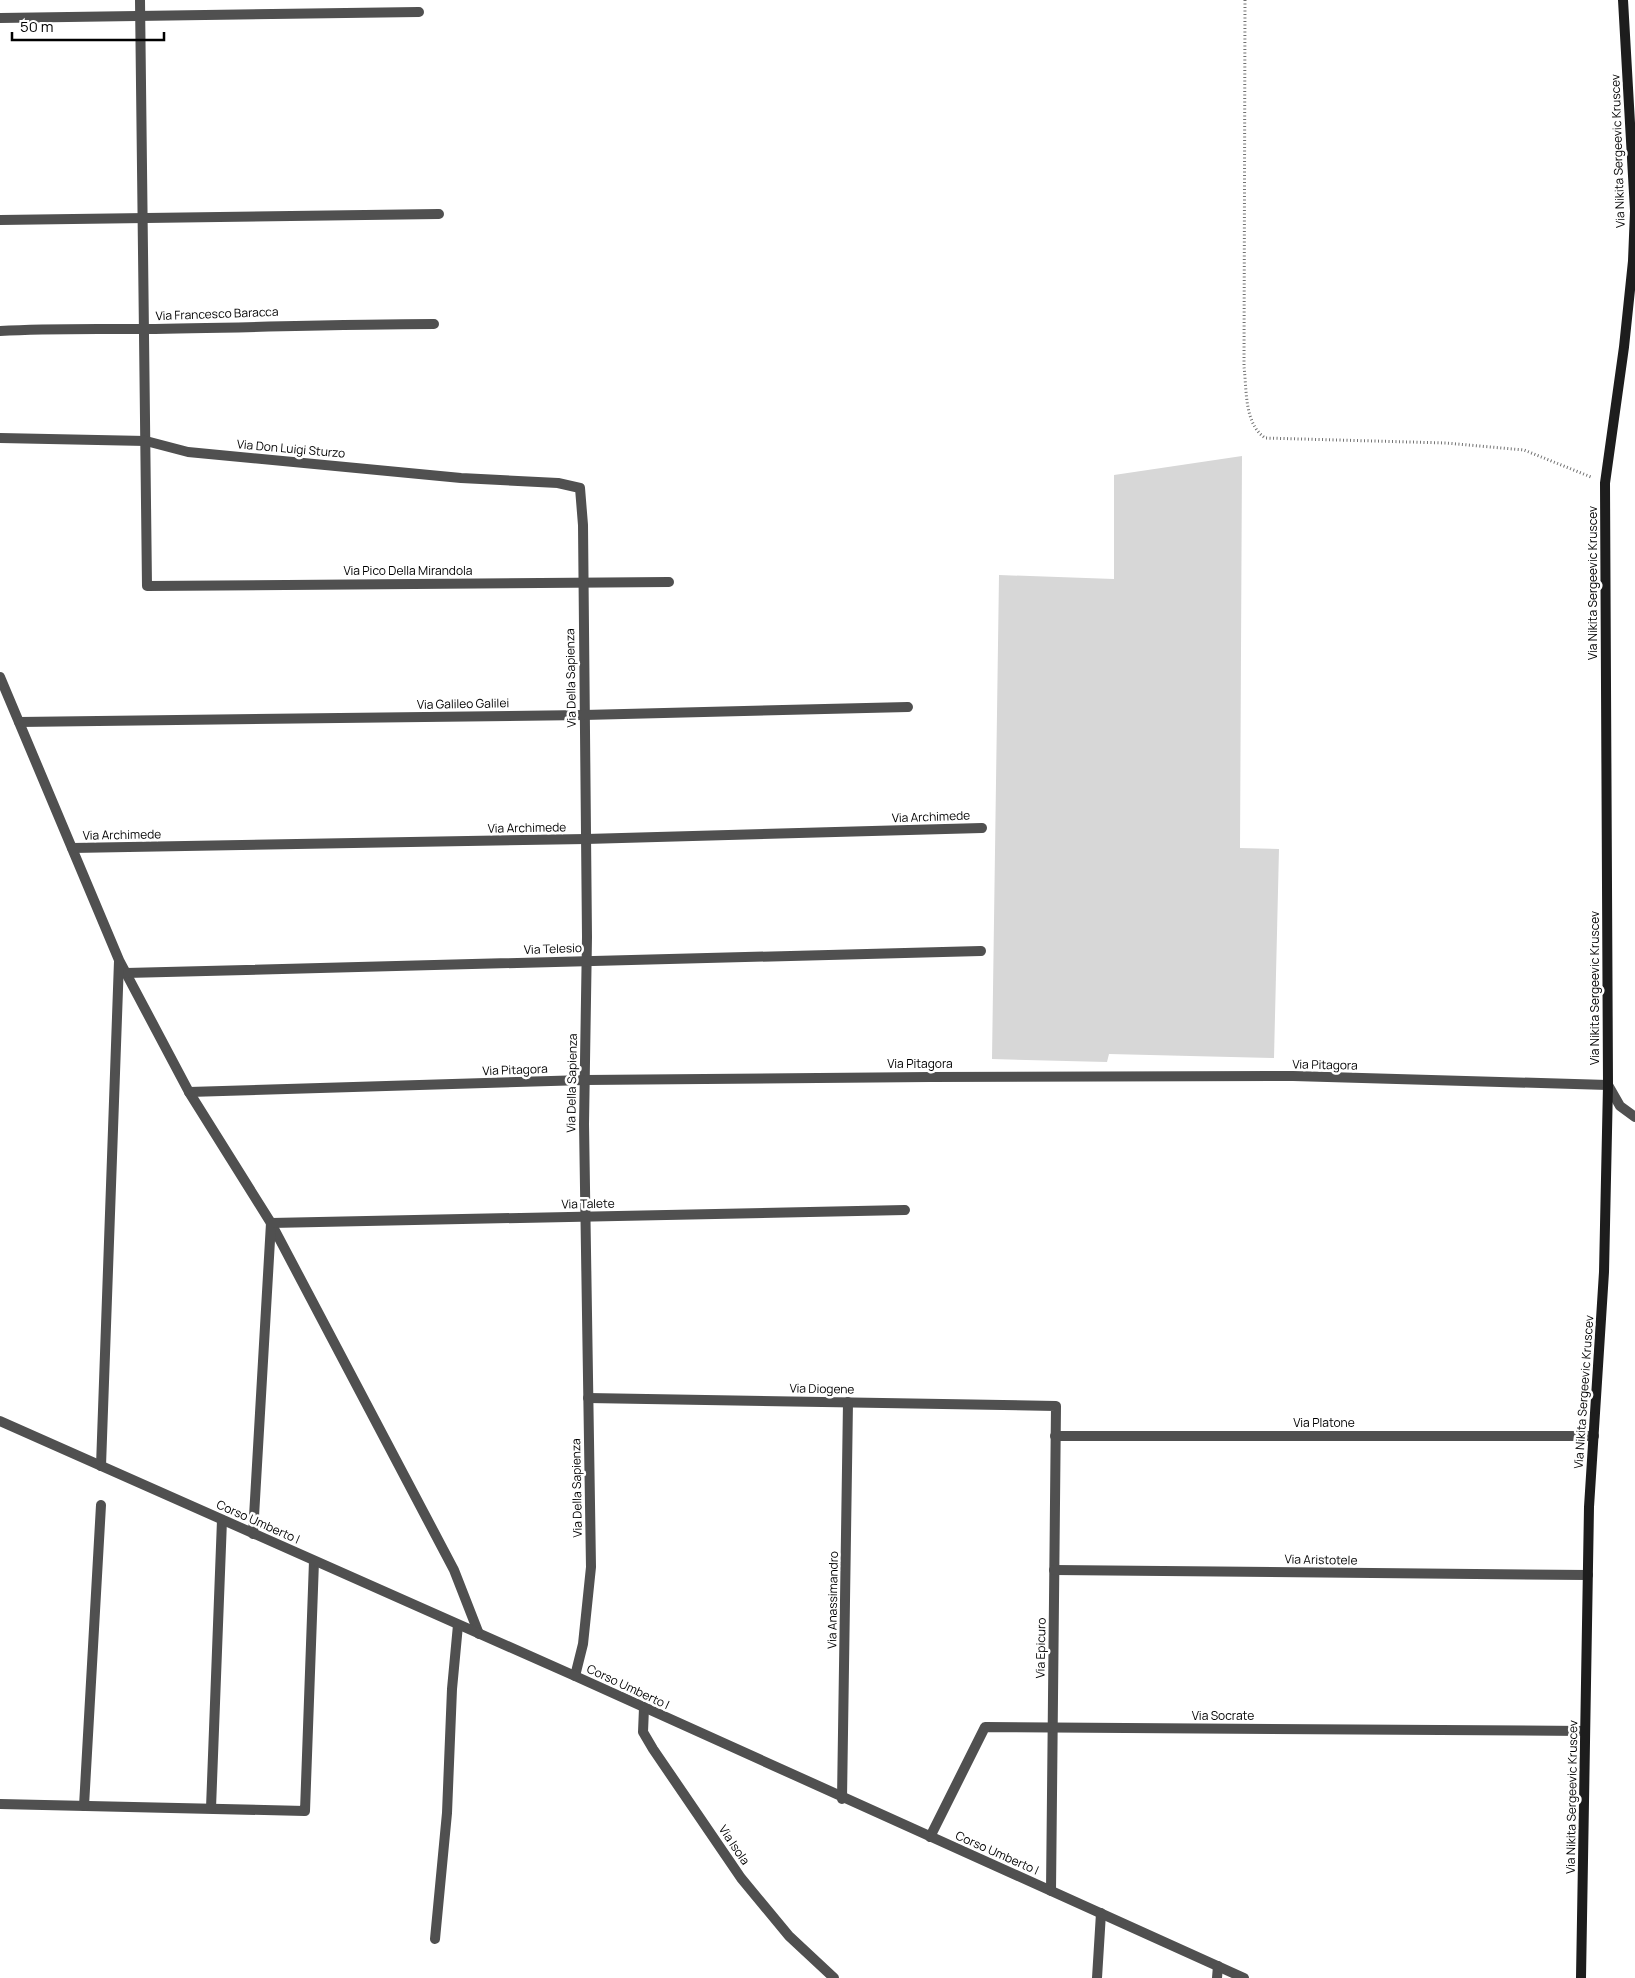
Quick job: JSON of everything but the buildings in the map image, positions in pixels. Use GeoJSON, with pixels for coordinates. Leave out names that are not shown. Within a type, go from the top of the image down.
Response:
{"type":"FeatureCollection","features":[{"type":"Feature","properties":{"kind":"main road","name":"Via Nikita Sergeevic Kruscev"},"geometry":{"type":"LineString","coordinates":[[1581,1978],[1588,1575],[1604,1272],[1608,1085],[1605,483],[1624,347],[1633,261],[1635,211],[1623,0]]}},
{"type":"Feature","properties":{"kind":"street"},"geometry":{"type":"LineString","coordinates":[[140,0],[146,441]]}},
{"type":"Feature","properties":{"kind":"street"},"geometry":{"type":"LineString","coordinates":[[0,18],[419,12]]}},
{"type":"Feature","properties":{"kind":"street"},"geometry":{"type":"LineString","coordinates":[[0,220],[439,214]]}},
{"type":"Feature","properties":{"kind":"street","name":"Via Francesco Baracca"},"geometry":{"type":"LineString","coordinates":[[0,331],[58,327],[144,328],[322,324],[434,324]]}},
{"type":"Feature","properties":{"kind":"street","name":"Via Don Luigi Sturzo"},"geometry":{"type":"LineString","coordinates":[[0,438],[146,441],[188,452],[461,478],[558,483],[580,488]]}},
{"type":"Feature","properties":{"kind":"street","name":"Via Pico Della Mirandola"},"geometry":{"type":"LineString","coordinates":[[146,441],[147,586],[669,582]]}},
{"type":"Feature","properties":{"kind":"street","name":"Via Della Sapienza"},"geometry":{"type":"LineString","coordinates":[[575,1676],[583,1644],[591,1567],[585,1216],[587,961],[582,582],[583,525],[580,488]]}},
{"type":"Feature","properties":{"kind":"street"},"geometry":{"type":"LineString","coordinates":[[0,677],[119,960],[188,1092],[271,1223],[454,1570],[479,1634]]}},
{"type":"Feature","properties":{"kind":"street","name":"Via Galileo Galilei"},"geometry":{"type":"LineString","coordinates":[[19,722],[584,715],[908,707]]}},
{"type":"Feature","properties":{"kind":"street","name":"Via Archimede"},"geometry":{"type":"LineString","coordinates":[[72,848],[586,839],[982,828]]}},
{"type":"Feature","properties":{"kind":"street","name":"Via Telesio"},"geometry":{"type":"LineString","coordinates":[[126,973],[981,951]]}},
{"type":"Feature","properties":{"kind":"street"},"geometry":{"type":"LineString","coordinates":[[101,1466],[119,960]]}},
{"type":"Feature","properties":{"kind":"street","name":"Via Pitagora"},"geometry":{"type":"LineString","coordinates":[[188,1092],[585,1080],[1293,1076],[1608,1085]]}},
{"type":"Feature","properties":{"kind":"street"},"geometry":{"type":"LineString","coordinates":[[1608,1085],[1620,1106],[1635,1117]]}},
{"type":"Feature","properties":{"kind":"street","name":"Via Talete"},"geometry":{"type":"LineString","coordinates":[[271,1223],[906,1210]]}},
{"type":"Feature","properties":{"kind":"street"},"geometry":{"type":"LineString","coordinates":[[253,1534],[271,1223]]}},
{"type":"Feature","properties":{"kind":"street","name":"Via Diogene"},"geometry":{"type":"LineString","coordinates":[[588,1398],[1056,1406]]}},
{"type":"Feature","properties":{"kind":"street","name":"Via Anassimandro"},"geometry":{"type":"LineString","coordinates":[[842,1799],[848,1402]]}},
{"type":"Feature","properties":{"kind":"street","name":"Via Epicuro"},"geometry":{"type":"LineString","coordinates":[[1051,1891],[1056,1406]]}},
{"type":"Feature","properties":{"kind":"street","name":"Corso Umberto I"},"geometry":{"type":"LineString","coordinates":[[0,1421],[575,1676],[842,1799],[1244,1978]]}},
{"type":"Feature","properties":{"kind":"street","name":"Via Platone"},"geometry":{"type":"LineString","coordinates":[[1055,1436],[1594,1436]]}},
{"type":"Feature","properties":{"kind":"street"},"geometry":{"type":"LineString","coordinates":[[84,1806],[101,1505]]}},
{"type":"Feature","properties":{"kind":"street"},"geometry":{"type":"LineString","coordinates":[[211,1808],[222,1520]]}},
{"type":"Feature","properties":{"kind":"street"},"geometry":{"type":"LineString","coordinates":[[0,1804],[305,1811],[314,1561]]}},
{"type":"Feature","properties":{"kind":"street","name":"Via Aristotele"},"geometry":{"type":"LineString","coordinates":[[1054,1570],[1588,1575]]}},
{"type":"Feature","properties":{"kind":"street"},"geometry":{"type":"LineString","coordinates":[[435,1939],[447,1813],[452,1689],[458,1625]]}},
{"type":"Feature","properties":{"kind":"street","name":"Via Isola"},"geometry":{"type":"LineString","coordinates":[[644,1708],[644,1732],[653,1749],[741,1878],[789,1936],[834,1978]]}},
{"type":"Feature","properties":{"kind":"street","name":"Via Socrate"},"geometry":{"type":"LineString","coordinates":[[930,1837],[985,1727],[1585,1731]]}},
{"type":"Feature","properties":{"kind":"street"},"geometry":{"type":"LineString","coordinates":[[1097,1978],[1100,1913]]}},
{"type":"Feature","properties":{"kind":"street"},"geometry":{"type":"LineString","coordinates":[[1217,1978],[1218,1966]]}},
{"type":"Feature","properties":{"kind":"path"},"geometry":{"type":"LineString","coordinates":[[1245,0],[1244,367],[1250,422],[1257,432],[1265,438],[1446,444],[1524,450],[1605,483]]}},
{"type":"Feature","properties":{"kind":"shaded area"},"geometry":{"type":"Polygon","coordinates":[[[1242,456],[1240,848],[1279,849],[1274,1058],[1109,1054],[1107,1062],[992,1059],[999,575],[1114,579],[1114,475],[1242,456]]]}}]}
